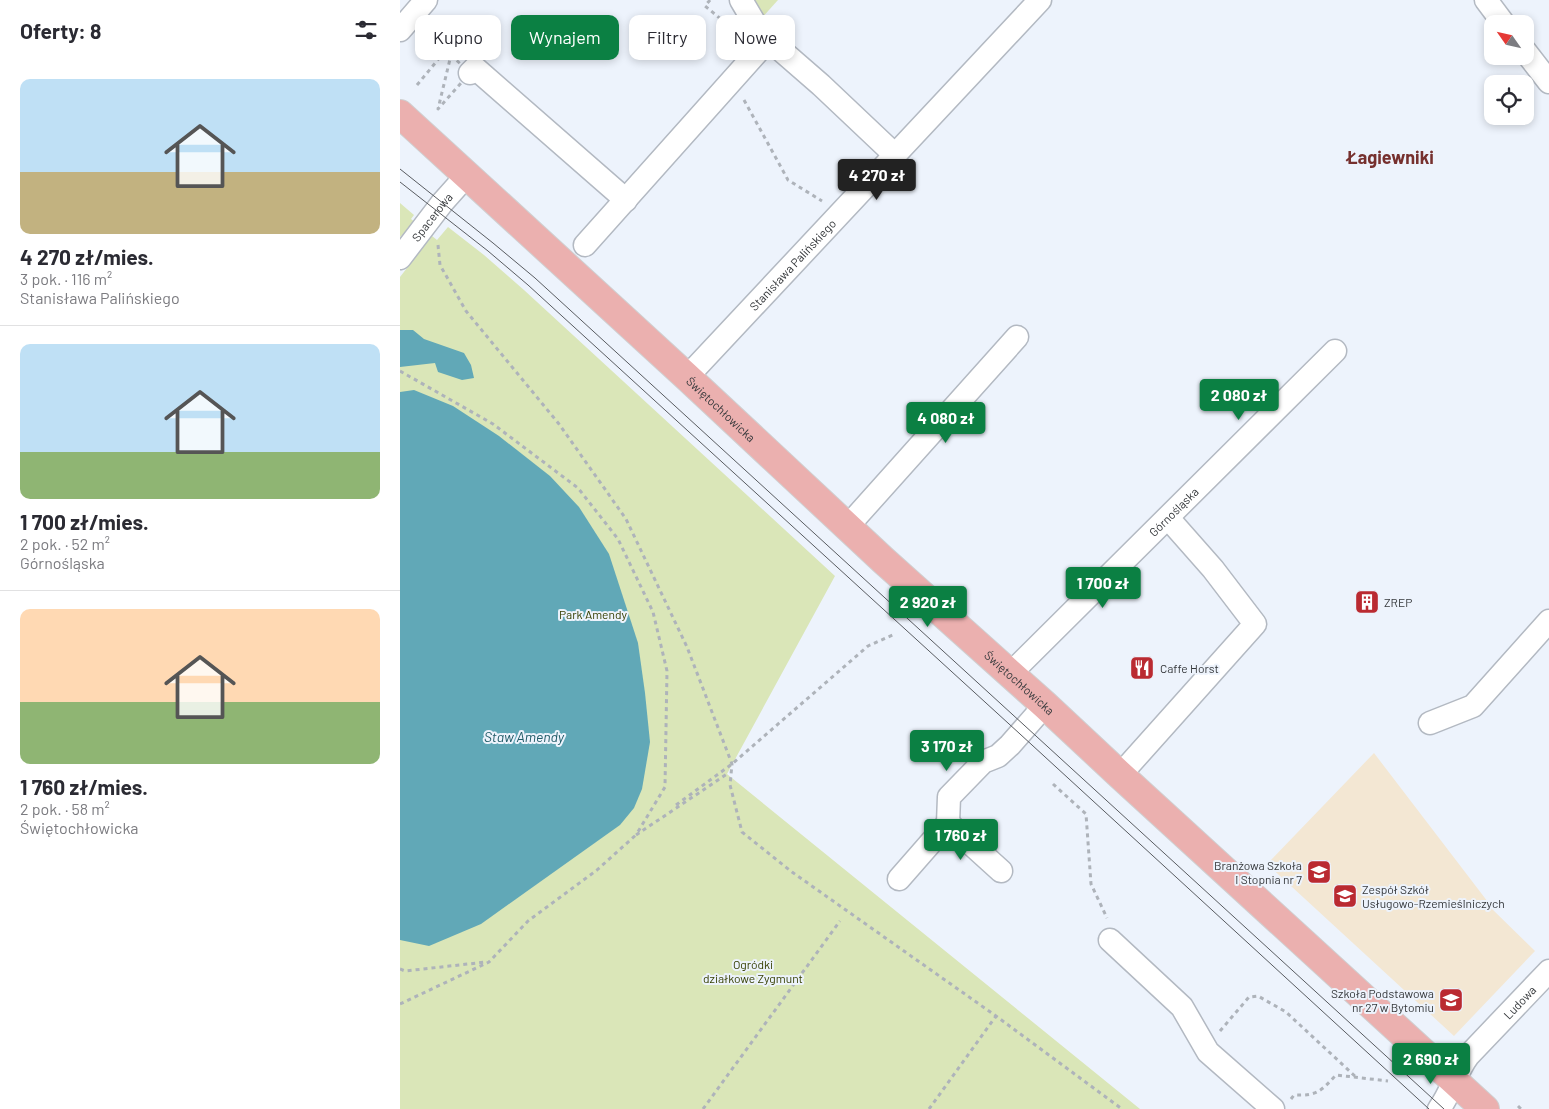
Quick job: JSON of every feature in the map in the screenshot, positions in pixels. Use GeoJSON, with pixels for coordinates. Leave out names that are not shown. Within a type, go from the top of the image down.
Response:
{"type":"FeatureCollection","features":[{"type":"Feature","properties":{"kind":"main road","name":"Świętochłowicka"},"geometry":{"type":"LineString","coordinates":[[400,114],[883,560],[1046,705],[1485,1109]]}},
{"type":"Feature","properties":{"kind":"street"},"geometry":{"type":"LineString","coordinates":[[400,30],[426,0]]}},
{"type":"Feature","properties":{"kind":"street"},"geometry":{"type":"LineString","coordinates":[[741,0],[750,15]]}},
{"type":"Feature","properties":{"kind":"street","name":"Stanisława Palińskiego"},"geometry":{"type":"LineString","coordinates":[[687,377],[1040,0]]}},
{"type":"Feature","properties":{"kind":"street"},"geometry":{"type":"LineString","coordinates":[[1486,0],[1497,15]]}},
{"type":"Feature","properties":{"kind":"street"},"geometry":{"type":"LineString","coordinates":[[586,245],[751,60]]}},
{"type":"Feature","properties":{"kind":"street"},"geometry":{"type":"LineString","coordinates":[[793,60],[894,154]]}},
{"type":"Feature","properties":{"kind":"street"},"geometry":{"type":"LineString","coordinates":[[1534,63],[1549,82]]}},
{"type":"Feature","properties":{"kind":"street"},"geometry":{"type":"LineString","coordinates":[[470,73],[475,68],[626,200]]}},
{"type":"Feature","properties":{"kind":"street","name":"Spacerowa"},"geometry":{"type":"LineString","coordinates":[[400,258],[442,203],[467,175]]}},
{"type":"Feature","properties":{"kind":"street"},"geometry":{"type":"LineString","coordinates":[[848,526],[1017,338]]}},
{"type":"Feature","properties":{"kind":"street","name":"Górnośląska"},"geometry":{"type":"LineString","coordinates":[[1011,674],[1336,351]]}},
{"type":"Feature","properties":{"kind":"street"},"geometry":{"type":"LineString","coordinates":[[1120,775],[1255,624],[1213,570],[1168,518]]}},
{"type":"Feature","properties":{"kind":"street"},"geometry":{"type":"LineString","coordinates":[[1430,723],[1473,706],[1549,621]]}},
{"type":"Feature","properties":{"kind":"street"},"geometry":{"type":"LineString","coordinates":[[899,879],[948,823],[949,798],[983,762],[998,756],[1010,745],[1046,705]]}},
{"type":"Feature","properties":{"kind":"street"},"geometry":{"type":"LineString","coordinates":[[948,823],[1000,871]]}},
{"type":"Feature","properties":{"kind":"street"},"geometry":{"type":"LineString","coordinates":[[1110,940],[1182,1007],[1208,1052],[1281,1106]]}},
{"type":"Feature","properties":{"kind":"street","name":"Ludowa"},"geometry":{"type":"LineString","coordinates":[[1439,1109],[1461,1064],[1549,971]]}},
{"type":"Feature","properties":{"kind":"path"},"geometry":{"type":"LineString","coordinates":[[417,85],[438,60]]}},
{"type":"Feature","properties":{"kind":"path"},"geometry":{"type":"LineString","coordinates":[[733,80],[788,180],[825,204]]}},
{"type":"Feature","properties":{"kind":"path"},"geometry":{"type":"LineString","coordinates":[[437,240],[440,265],[466,311],[559,424],[626,519],[688,647],[732,764],[730,784],[742,832],[792,872],[996,1016],[1122,1109]]}},
{"type":"Feature","properties":{"kind":"path"},"geometry":{"type":"LineString","coordinates":[[400,371],[492,424],[578,488],[618,539],[653,612],[667,671],[665,787],[636,835]]}},
{"type":"Feature","properties":{"kind":"path"},"geometry":{"type":"LineString","coordinates":[[400,1004],[490,962],[528,921],[597,870],[636,835],[732,764],[868,646],[895,634]]}},
{"type":"Feature","properties":{"kind":"path"},"geometry":{"type":"LineString","coordinates":[[636,835],[727,774]]}},
{"type":"Feature","properties":{"kind":"path"},"geometry":{"type":"LineString","coordinates":[[1053,784],[1086,814],[1090,884],[1113,930],[1110,940]]}},
{"type":"Feature","properties":{"kind":"path"},"geometry":{"type":"LineString","coordinates":[[703,1109],[840,921]]}},
{"type":"Feature","properties":{"kind":"path"},"geometry":{"type":"LineString","coordinates":[[400,969],[405,971],[490,962]]}},
{"type":"Feature","properties":{"kind":"path"},"geometry":{"type":"LineString","coordinates":[[1214,1038],[1249,997],[1258,996],[1286,1012],[1357,1078]]}},
{"type":"Feature","properties":{"kind":"path"},"geometry":{"type":"LineString","coordinates":[[929,1109],[996,1016]]}},
{"type":"Feature","properties":{"kind":"path"},"geometry":{"type":"LineString","coordinates":[[1281,1106],[1294,1095],[1306,1096],[1321,1091],[1336,1075],[1388,1081]]}},
{"type":"Feature","properties":{"kind":"shaded area"},"geometry":{"type":"Polygon","coordinates":[[[1374,753],[1490,907],[1535,951],[1454,1036],[1267,864],[1374,753]]]}},
{"type":"Feature","properties":{"kind":"green space"},"geometry":{"type":"Polygon","coordinates":[[[750,0],[778,0],[764,15],[758,15],[750,0]]]}},
{"type":"Feature","properties":{"kind":"green space"},"geometry":{"type":"Polygon","coordinates":[[[400,203],[414,215],[411,219],[416,223],[400,237],[400,203]]]}},
{"type":"Feature","properties":{"kind":"green space","name":"Park Amendy"},"geometry":{"type":"Polygon","coordinates":[[[448,227],[524,290],[835,576],[727,774],[1140,1109],[400,1109],[400,277],[432,236],[437,240],[448,227]]]}},
{"type":"Feature","properties":{"kind":"water"},"geometry":{"type":"Polygon","coordinates":[[[400,330],[413,330],[424,339],[464,353],[471,365],[474,378],[462,380],[438,372],[435,363],[400,367],[400,330]]]}},
{"type":"Feature","properties":{"kind":"water","name":"Staw Amendy"},"geometry":{"type":"Polygon","coordinates":[[[414,390],[453,406],[499,436],[550,476],[579,507],[609,554],[638,643],[650,742],[642,789],[634,808],[620,825],[481,924],[429,946],[400,940],[400,392],[414,390]]]}},
{"type":"Feature","properties":{"kind":"tram line"},"geometry":{"type":"LineString","coordinates":[[400,169],[535,278],[1444,1109]]}},
{"type":"Feature","properties":{"kind":"tram line"},"geometry":{"type":"LineString","coordinates":[[400,182],[528,285],[1429,1109]]}},
{"type":"Feature","properties":{"kind":"place","name":"ZREP"},"geometry":{"type":"Point","coordinates":[1367,602]}},
{"type":"Feature","properties":{"kind":"place","name":"Caffe Horst"},"geometry":{"type":"Point","coordinates":[1142,668]}},
{"type":"Feature","properties":{"kind":"place","name":"Branżowa Szkoła I Stopnia nr 7"},"geometry":{"type":"Point","coordinates":[1319,872]}},
{"type":"Feature","properties":{"kind":"place","name":"Zespół Szkół Usługowo-Rzemieślniczych"},"geometry":{"type":"Point","coordinates":[1345,896]}},
{"type":"Feature","properties":{"kind":"place","name":"Szkoła Podstawowa nr 27 w Bytomiu"},"geometry":{"type":"Point","coordinates":[1451,1000]}},
{"type":"Feature","properties":{"kind":"district","name":"Łagiewniki"},"geometry":{"type":"Point","coordinates":[1390,157]}},
{"type":"Feature","properties":{"kind":"park label","name":"Ogródki działkowe Zygmunt"},"geometry":{"type":"Point","coordinates":[753,971]}}]}
